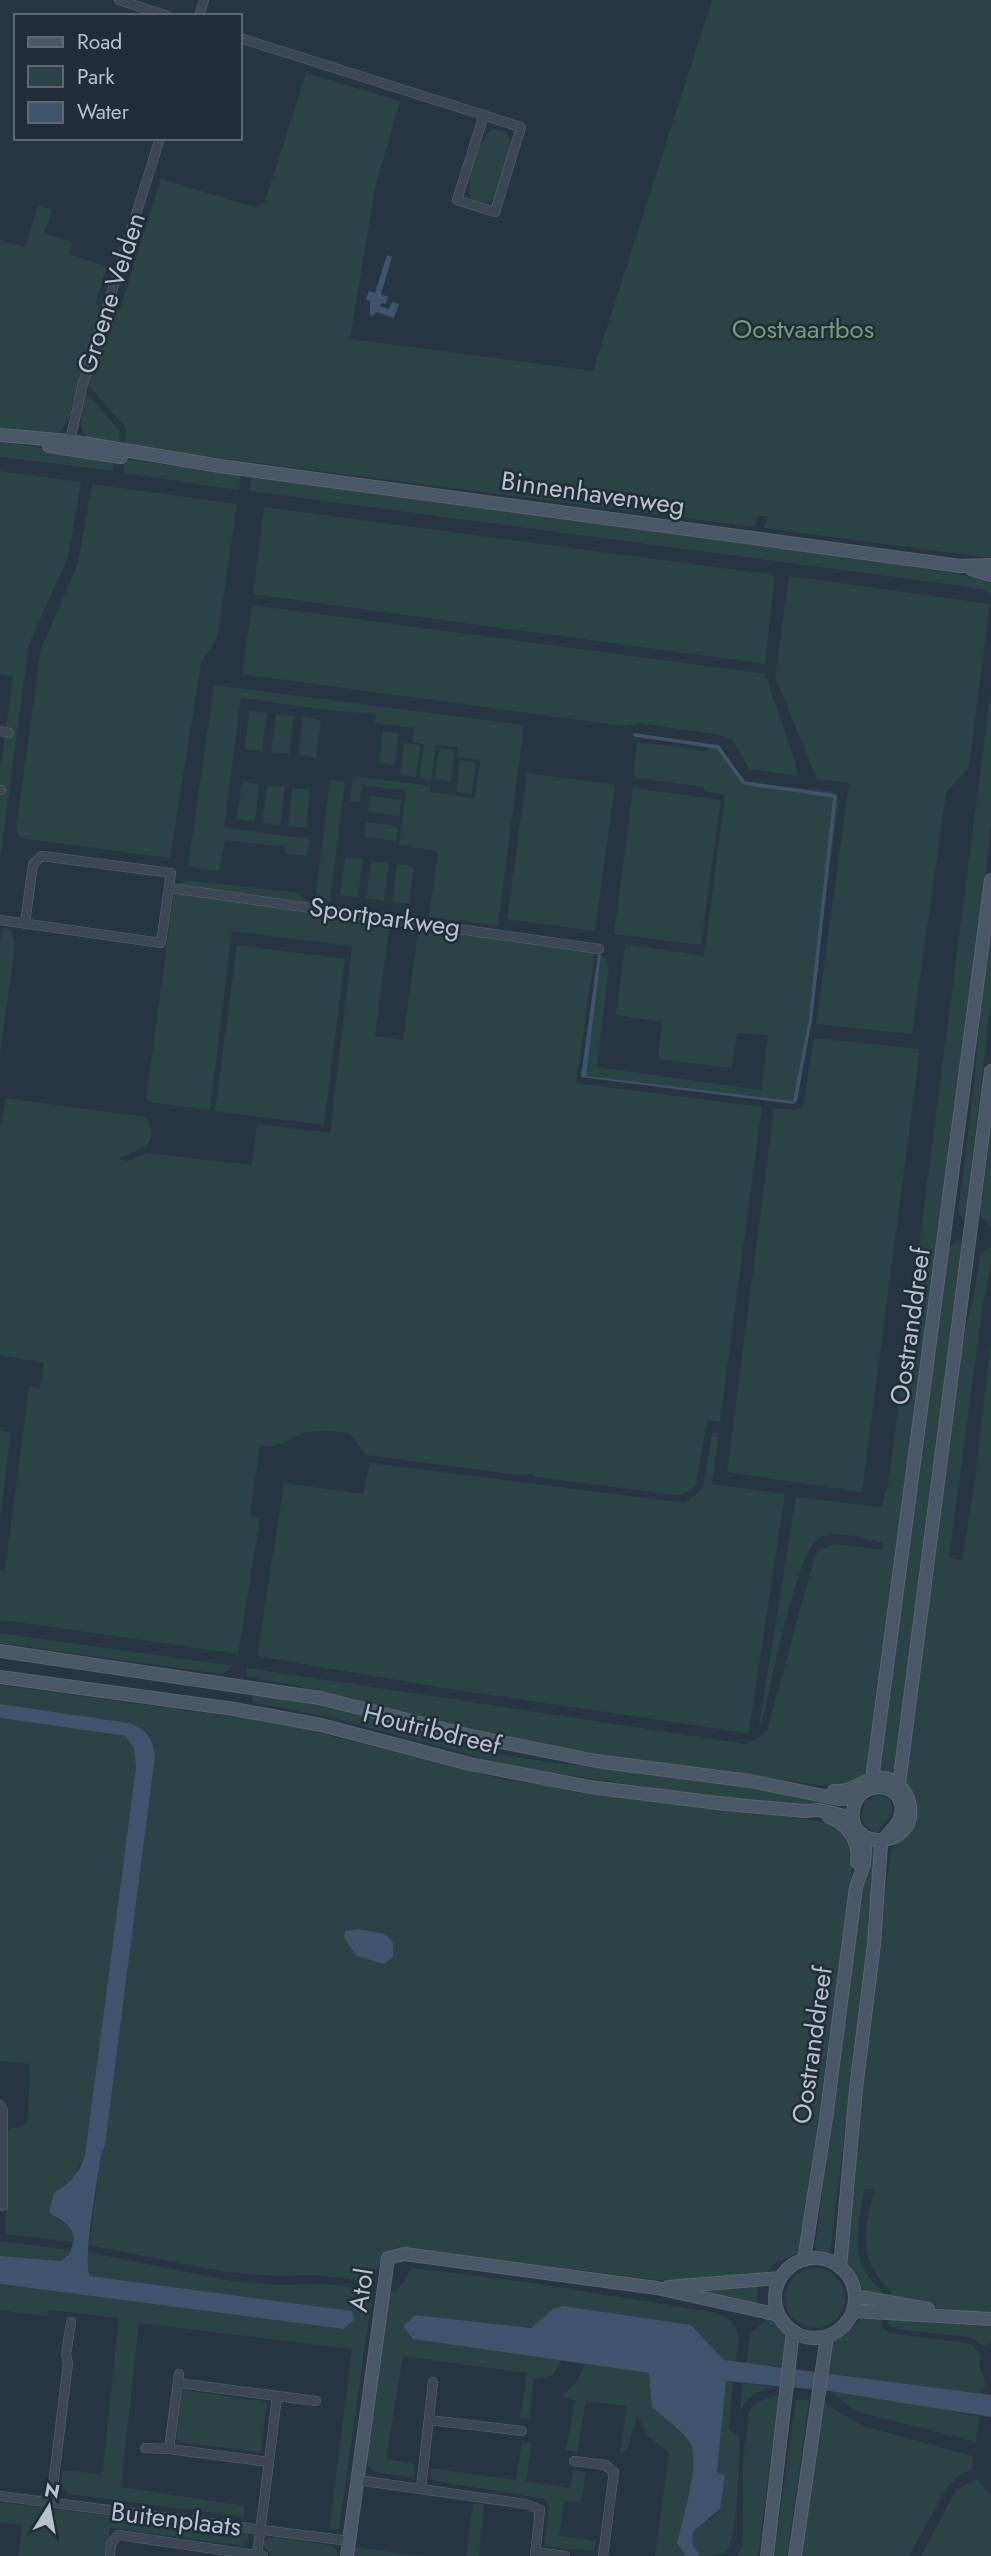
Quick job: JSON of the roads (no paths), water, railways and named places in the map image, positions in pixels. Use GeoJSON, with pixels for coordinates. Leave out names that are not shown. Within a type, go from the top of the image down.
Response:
{"type":"FeatureCollection","features":[{"type":"Feature","properties":{"kind":"main road","name":"Binnenhavenweg"},"geometry":{"type":"LineString","coordinates":[[0,436],[960,566],[991,575]]}},
{"type":"Feature","properties":{"kind":"main road","name":"Binnenhavenweg"},"geometry":{"type":"LineString","coordinates":[[960,566],[991,565]]}},
{"type":"Feature","properties":{"kind":"main road","name":"Oostranddreef"},"geometry":{"type":"LineString","coordinates":[[872,1783],[991,880]]}},
{"type":"Feature","properties":{"kind":"main road","name":"Oostranddreef"},"geometry":{"type":"LineString","coordinates":[[899,1784],[991,1071]]}},
{"type":"Feature","properties":{"kind":"main road","name":"Houtribdreef"},"geometry":{"type":"LineString","coordinates":[[0,1651],[320,1698],[471,1736],[596,1761],[738,1779],[839,1799],[856,1793]]}},
{"type":"Feature","properties":{"kind":"main road","name":"Houtribdreef"},"geometry":{"type":"LineString","coordinates":[[0,1677],[234,1709],[321,1725],[470,1764],[590,1787],[726,1804],[833,1811],[853,1818]]}},
{"type":"Feature","properties":{"kind":"main road"},"geometry":{"type":"LineString","coordinates":[[885,1778],[899,1784],[909,1800],[907,1825],[886,1840],[866,1837],[858,1830],[853,1818],[856,1793],[885,1778]]}},
{"type":"Feature","properties":{"kind":"main road"},"geometry":{"type":"LineString","coordinates":[[872,1783],[890,1789],[902,1805],[898,1822],[886,1840]]}},
{"type":"Feature","properties":{"kind":"main road"},"geometry":{"type":"LineString","coordinates":[[804,1811],[839,1821],[848,1830],[858,1849],[856,1887]]}},
{"type":"Feature","properties":{"kind":"main road","name":"Oostranddreef"},"geometry":{"type":"LineString","coordinates":[[804,2260],[826,2118],[856,1887],[864,1864],[866,1837]]}},
{"type":"Feature","properties":{"kind":"main road","name":"Oostranddreef"},"geometry":{"type":"LineString","coordinates":[[840,2267],[856,2089],[886,1840]]}},
{"type":"Feature","properties":{"kind":"main road","name":"Atol"},"geometry":{"type":"LineString","coordinates":[[347,2556],[388,2258],[404,2254],[657,2288],[779,2315]]}},
{"type":"Feature","properties":{"kind":"main road"},"geometry":{"type":"LineString","coordinates":[[823,2259],[840,2267],[849,2277],[855,2296],[853,2311],[843,2326],[827,2336],[810,2337],[793,2331],[779,2315],[775,2296],[780,2278],[794,2264],[804,2260],[823,2259]]}},
{"type":"Feature","properties":{"kind":"main road","name":"Atol"},"geometry":{"type":"LineString","coordinates":[[657,2288],[780,2278]]}},
{"type":"Feature","properties":{"kind":"main road"},"geometry":{"type":"LineString","coordinates":[[855,2296],[930,2309],[955,2317]]}},
{"type":"Feature","properties":{"kind":"main road"},"geometry":{"type":"LineString","coordinates":[[853,2311],[991,2319]]}},
{"type":"Feature","properties":{"kind":"main road"},"geometry":{"type":"LineString","coordinates":[[766,2556],[793,2331]]}},
{"type":"Feature","properties":{"kind":"main road"},"geometry":{"type":"LineString","coordinates":[[795,2556],[827,2336]]}},
{"type":"Feature","properties":{"kind":"street"},"geometry":{"type":"LineString","coordinates":[[119,0],[162,14]]}},
{"type":"Feature","properties":{"kind":"street"},"geometry":{"type":"LineString","coordinates":[[242,39],[484,115],[522,127],[495,212],[457,200],[484,115]]}},
{"type":"Feature","properties":{"kind":"street","name":"Groene Velden"},"geometry":{"type":"LineString","coordinates":[[69,445],[82,387],[159,140]]}},
{"type":"Feature","properties":{"kind":"street"},"geometry":{"type":"LineString","coordinates":[[0,920],[25,924],[161,943],[171,873],[42,856],[33,864],[25,924]]}},
{"type":"Feature","properties":{"kind":"street","name":"Sportparkweg"},"geometry":{"type":"LineString","coordinates":[[170,888],[599,949]]}},
{"type":"Feature","properties":{"kind":"street"},"geometry":{"type":"LineString","coordinates":[[0,2105],[3,2111],[3,2206]]}},
{"type":"Feature","properties":{"kind":"street"},"geometry":{"type":"LineString","coordinates":[[51,2502],[71,2322]]}},
{"type":"Feature","properties":{"kind":"street"},"geometry":{"type":"LineString","coordinates":[[169,2449],[178,2378],[316,2401]]}},
{"type":"Feature","properties":{"kind":"street"},"geometry":{"type":"LineString","coordinates":[[421,2488],[433,2382]]}},
{"type":"Feature","properties":{"kind":"street","name":"Buitenplaats"},"geometry":{"type":"LineString","coordinates":[[110,2556],[111,2544],[118,2535],[260,2555],[260,2530],[277,2396]]}},
{"type":"Feature","properties":{"kind":"street"},"geometry":{"type":"LineString","coordinates":[[429,2420],[522,2431]]}},
{"type":"Feature","properties":{"kind":"street"},"geometry":{"type":"LineString","coordinates":[[145,2448],[269,2462]]}},
{"type":"Feature","properties":{"kind":"street"},"geometry":{"type":"LineString","coordinates":[[574,2460],[605,2465],[614,2472],[603,2556]]}},
{"type":"Feature","properties":{"kind":"street"},"geometry":{"type":"LineString","coordinates":[[357,2480],[526,2504],[540,2510],[535,2554],[565,2556]]}},
{"type":"Feature","properties":{"kind":"street","name":"Buitenplaats"},"geometry":{"type":"LineString","coordinates":[[0,2496],[349,2542]]}},
{"type":"Feature","properties":{"kind":"water"},"geometry":{"type":"Polygon","coordinates":[[[387,255],[392,257],[381,294],[388,297],[386,304],[382,303],[380,306],[389,309],[392,302],[399,304],[394,318],[376,312],[373,316],[370,315],[370,301],[366,299],[369,291],[375,293],[387,255]]]}},
{"type":"Feature","properties":{"kind":"water"},"geometry":{"type":"Polygon","coordinates":[[[598,954],[601,955],[586,1076],[793,1101],[808,1024],[811,1024],[797,1101],[793,1104],[581,1077],[598,954]]]}},
{"type":"Feature","properties":{"kind":"water"},"geometry":{"type":"Polygon","coordinates":[[[0,1704],[129,1723],[148,1735],[155,1756],[105,2145],[91,2218],[88,2254],[90,2276],[352,2311],[354,2320],[343,2329],[0,2284],[0,2256],[61,2261],[72,2247],[72,2231],[62,2220],[49,2212],[54,2193],[79,2170],[85,2155],[136,1767],[134,1748],[125,1736],[0,1718],[0,1704]]]}},
{"type":"Feature","properties":{"kind":"water"},"geometry":{"type":"Polygon","coordinates":[[[358,1929],[385,1934],[393,1943],[393,1957],[384,1964],[357,1956],[344,1938],[345,1931],[358,1929]]]}},
{"type":"Feature","properties":{"kind":"water"},"geometry":{"type":"Polygon","coordinates":[[[563,2306],[691,2325],[724,2360],[991,2395],[991,2417],[829,2391],[726,2381],[717,2473],[725,2475],[720,2509],[693,2532],[692,2544],[700,2556],[686,2556],[677,2543],[690,2490],[692,2449],[685,2436],[652,2407],[649,2373],[413,2339],[403,2326],[416,2315],[531,2328],[553,2309],[563,2306]]]}},
{"type":"Feature","properties":{"kind":"waterway"},"geometry":{"type":"LineString","coordinates":[[635,735],[718,747],[744,783],[835,796],[810,1024]]}},
{"type":"Feature","properties":{"kind":"park label","name":"Oostvaartbos"},"geometry":{"type":"Point","coordinates":[803,329]}}]}
